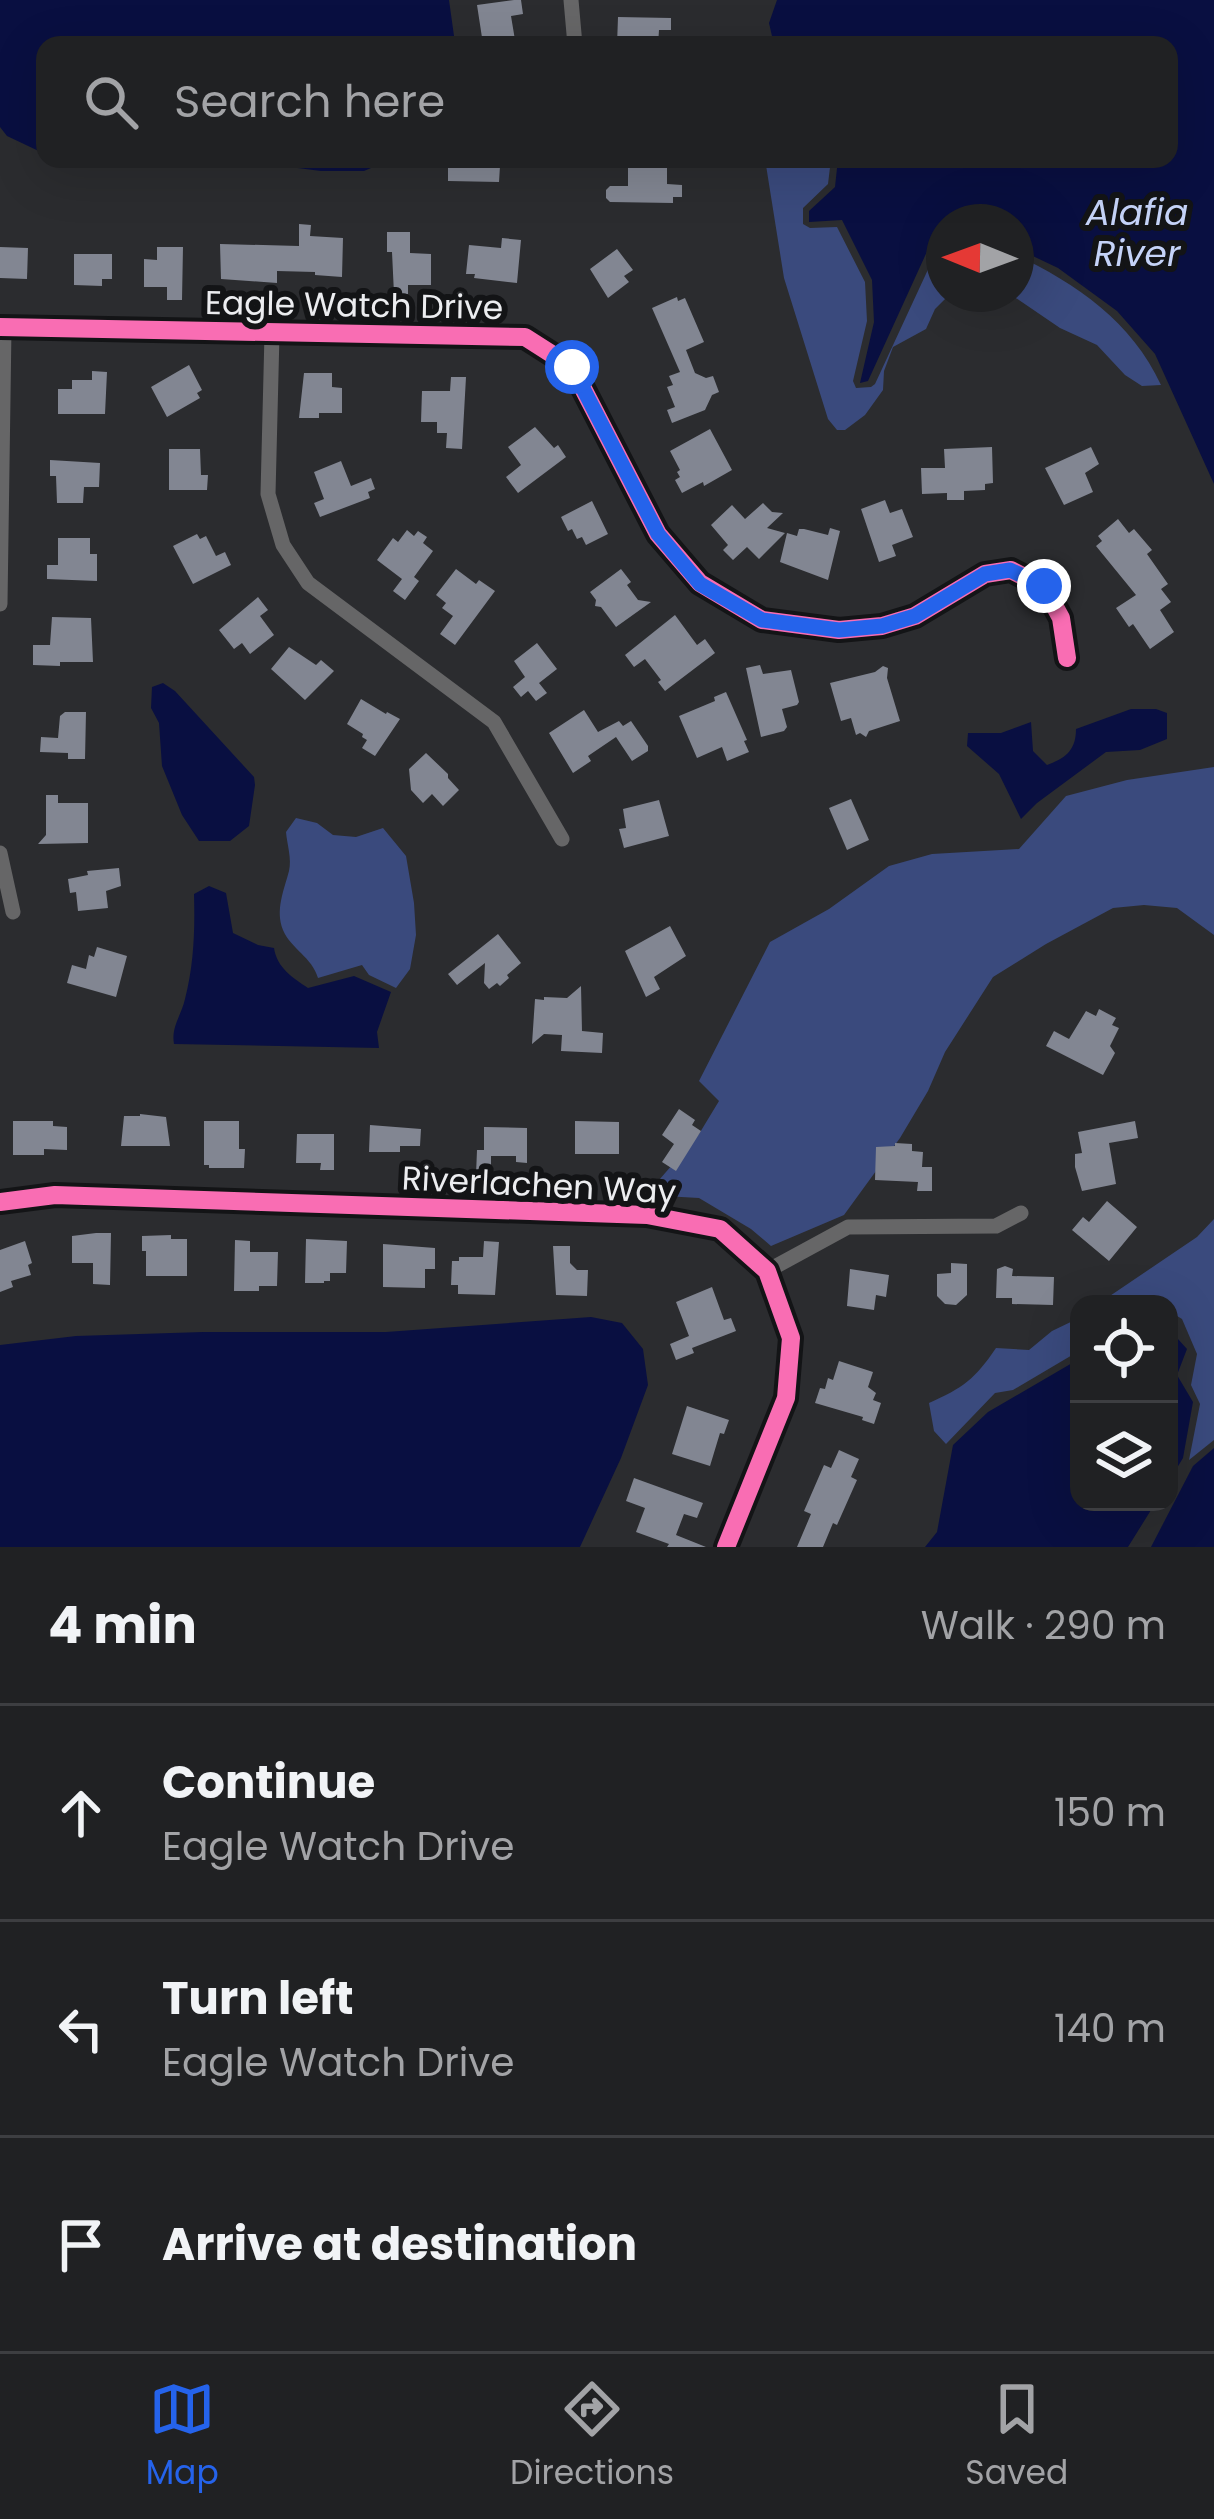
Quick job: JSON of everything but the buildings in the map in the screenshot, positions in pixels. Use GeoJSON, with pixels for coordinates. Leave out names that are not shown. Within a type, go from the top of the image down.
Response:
{"type":"FeatureCollection","features":[{"type":"Feature","properties":{"kind":"street"},"geometry":{"type":"LineString","coordinates":[[571,0],[574,36]]}},
{"type":"Feature","properties":{"kind":"street"},"geometry":{"type":"LineString","coordinates":[[0,604],[2,327]]}},
{"type":"Feature","properties":{"kind":"street","name":"Eagle Watch Drive"},"geometry":{"type":"LineString","coordinates":[[2,327],[525,338],[572,367],[658,534],[700,584],[762,620],[839,630],[882,626],[915,616],[985,574],[1010,570],[1044,586],[1061,618],[1067,658]]}},
{"type":"Feature","properties":{"kind":"street"},"geometry":{"type":"LineString","coordinates":[[272,334],[268,494],[283,545],[308,584],[494,722],[562,839]]}},
{"type":"Feature","properties":{"kind":"street"},"geometry":{"type":"LineString","coordinates":[[0,853],[13,912]]}},
{"type":"Feature","properties":{"kind":"street","name":"Riverlachen Way"},"geometry":{"type":"LineString","coordinates":[[0,1202],[55,1196],[647,1215],[720,1228],[767,1271],[791,1338],[786,1398],[726,1547]]}},
{"type":"Feature","properties":{"kind":"street"},"geometry":{"type":"LineString","coordinates":[[767,1271],[848,1227],[996,1226],[1021,1213]]}},
{"type":"Feature","properties":{"kind":"shaded area"},"geometry":{"type":"Polygon","coordinates":[[[766,168],[830,168],[828,184],[803,208],[803,224],[837,227],[865,282],[867,321],[853,381],[856,388],[875,384],[926,274],[926,312],[934,312],[926,329],[893,347],[883,390],[865,415],[845,430],[837,430],[828,419],[784,278],[766,168]]]}},
{"type":"Feature","properties":{"kind":"shaded area"},"geometry":{"type":"Polygon","coordinates":[[[1034,265],[1081,292],[1118,324],[1161,385],[1142,386],[1097,345],[1034,310],[1034,265]]]}},
{"type":"Feature","properties":{"kind":"shaded area"},"geometry":{"type":"Polygon","coordinates":[[[1214,767],[1214,935],[1177,908],[1113,908],[993,977],[945,1052],[900,1138],[844,1215],[771,1246],[699,1198],[646,1195],[699,1134],[719,1101],[699,1081],[770,942],[829,909],[889,866],[932,854],[1019,849],[1066,796],[1127,780],[1214,767]]]}},
{"type":"Feature","properties":{"kind":"shaded area"},"geometry":{"type":"Polygon","coordinates":[[[296,818],[317,823],[333,835],[356,837],[383,828],[406,856],[416,935],[410,969],[396,988],[369,975],[362,965],[318,978],[287,937],[280,915],[290,866],[286,832],[296,818]]]}},
{"type":"Feature","properties":{"kind":"shaded area"},"geometry":{"type":"Polygon","coordinates":[[[1214,1219],[1214,1440],[1189,1460],[1200,1404],[1191,1385],[1197,1354],[1178,1317],[1178,1295],[1111,1295],[1197,1237],[1214,1219]]]}},
{"type":"Feature","properties":{"kind":"shaded area"},"geometry":{"type":"Polygon","coordinates":[[[1070,1322],[1070,1356],[1013,1390],[995,1393],[946,1444],[934,1431],[929,1403],[967,1382],[996,1348],[1029,1350],[1070,1322]]]}},
{"type":"Feature","properties":{"kind":"water"},"geometry":{"type":"Polygon","coordinates":[[[0,0],[449,0],[454,36],[36,36],[36,150],[7,136],[0,127],[0,0]]]}},
{"type":"Feature","properties":{"kind":"water","name":"Alafia River"},"geometry":{"type":"Polygon","coordinates":[[[777,0],[1214,0],[1214,484],[1155,354],[1117,311],[1058,268],[1034,257],[1034,204],[926,204],[926,254],[868,381],[860,383],[874,322],[872,280],[842,220],[809,222],[809,211],[835,187],[837,168],[1178,168],[1178,36],[772,36],[769,23],[777,0]]]}},
{"type":"Feature","properties":{"kind":"water"},"geometry":{"type":"Polygon","coordinates":[[[298,168],[371,168],[364,171],[298,168]]]}},
{"type":"Feature","properties":{"kind":"water"},"geometry":{"type":"Polygon","coordinates":[[[163,683],[254,777],[249,826],[230,841],[199,841],[182,815],[162,766],[159,723],[151,708],[152,687],[163,683]]]}},
{"type":"Feature","properties":{"kind":"water"},"geometry":{"type":"Polygon","coordinates":[[[1131,709],[1167,713],[1167,739],[1140,750],[1106,752],[1021,819],[999,774],[967,746],[968,733],[1001,733],[1031,722],[1033,751],[1047,765],[1069,752],[1076,729],[1131,709]]]}},
{"type":"Feature","properties":{"kind":"water"},"geometry":{"type":"Polygon","coordinates":[[[209,886],[226,893],[233,933],[274,948],[282,967],[308,988],[354,976],[391,992],[377,1032],[379,1048],[174,1044],[190,973],[194,894],[209,886]]]}},
{"type":"Feature","properties":{"kind":"water"},"geometry":{"type":"Polygon","coordinates":[[[591,1317],[622,1323],[643,1349],[648,1385],[580,1547],[0,1547],[0,1345],[76,1336],[386,1332],[591,1317]]]}},
{"type":"Feature","properties":{"kind":"water"},"geometry":{"type":"Polygon","coordinates":[[[1178,1339],[1187,1349],[1178,1372],[1178,1339]]]}},
{"type":"Feature","properties":{"kind":"water"},"geometry":{"type":"Polygon","coordinates":[[[1070,1364],[1070,1511],[1150,1511],[1128,1547],[925,1547],[937,1532],[953,1445],[988,1412],[1070,1364]]]}},
{"type":"Feature","properties":{"kind":"water"},"geometry":{"type":"Polygon","coordinates":[[[1178,1377],[1193,1402],[1178,1466],[1178,1377]]]}},
{"type":"Feature","properties":{"kind":"water"},"geometry":{"type":"Polygon","coordinates":[[[1214,1448],[1214,1547],[1151,1547],[1170,1511],[1178,1511],[1178,1495],[1193,1466],[1214,1448]]]}},
{"type":"Feature","properties":{"kind":"cycle path"},"geometry":{"type":"LineString","coordinates":[[0,327],[525,337],[572,367],[658,534],[700,583],[762,620],[839,630],[882,626],[915,616],[985,574],[1011,570],[1044,587],[1061,618],[1067,658]]}},
{"type":"Feature","properties":{"kind":"cycle path"},"geometry":{"type":"LineString","coordinates":[[0,1202],[55,1195],[647,1215],[720,1229],[767,1271],[791,1338],[786,1398],[726,1547]]}},
{"type":"Feature","properties":{"kind":"route"},"geometry":{"type":"LineString","coordinates":[[572,367],[658,534],[700,584],[762,620],[839,630],[882,626],[915,616],[985,574],[1010,570],[1044,586]]}}]}
